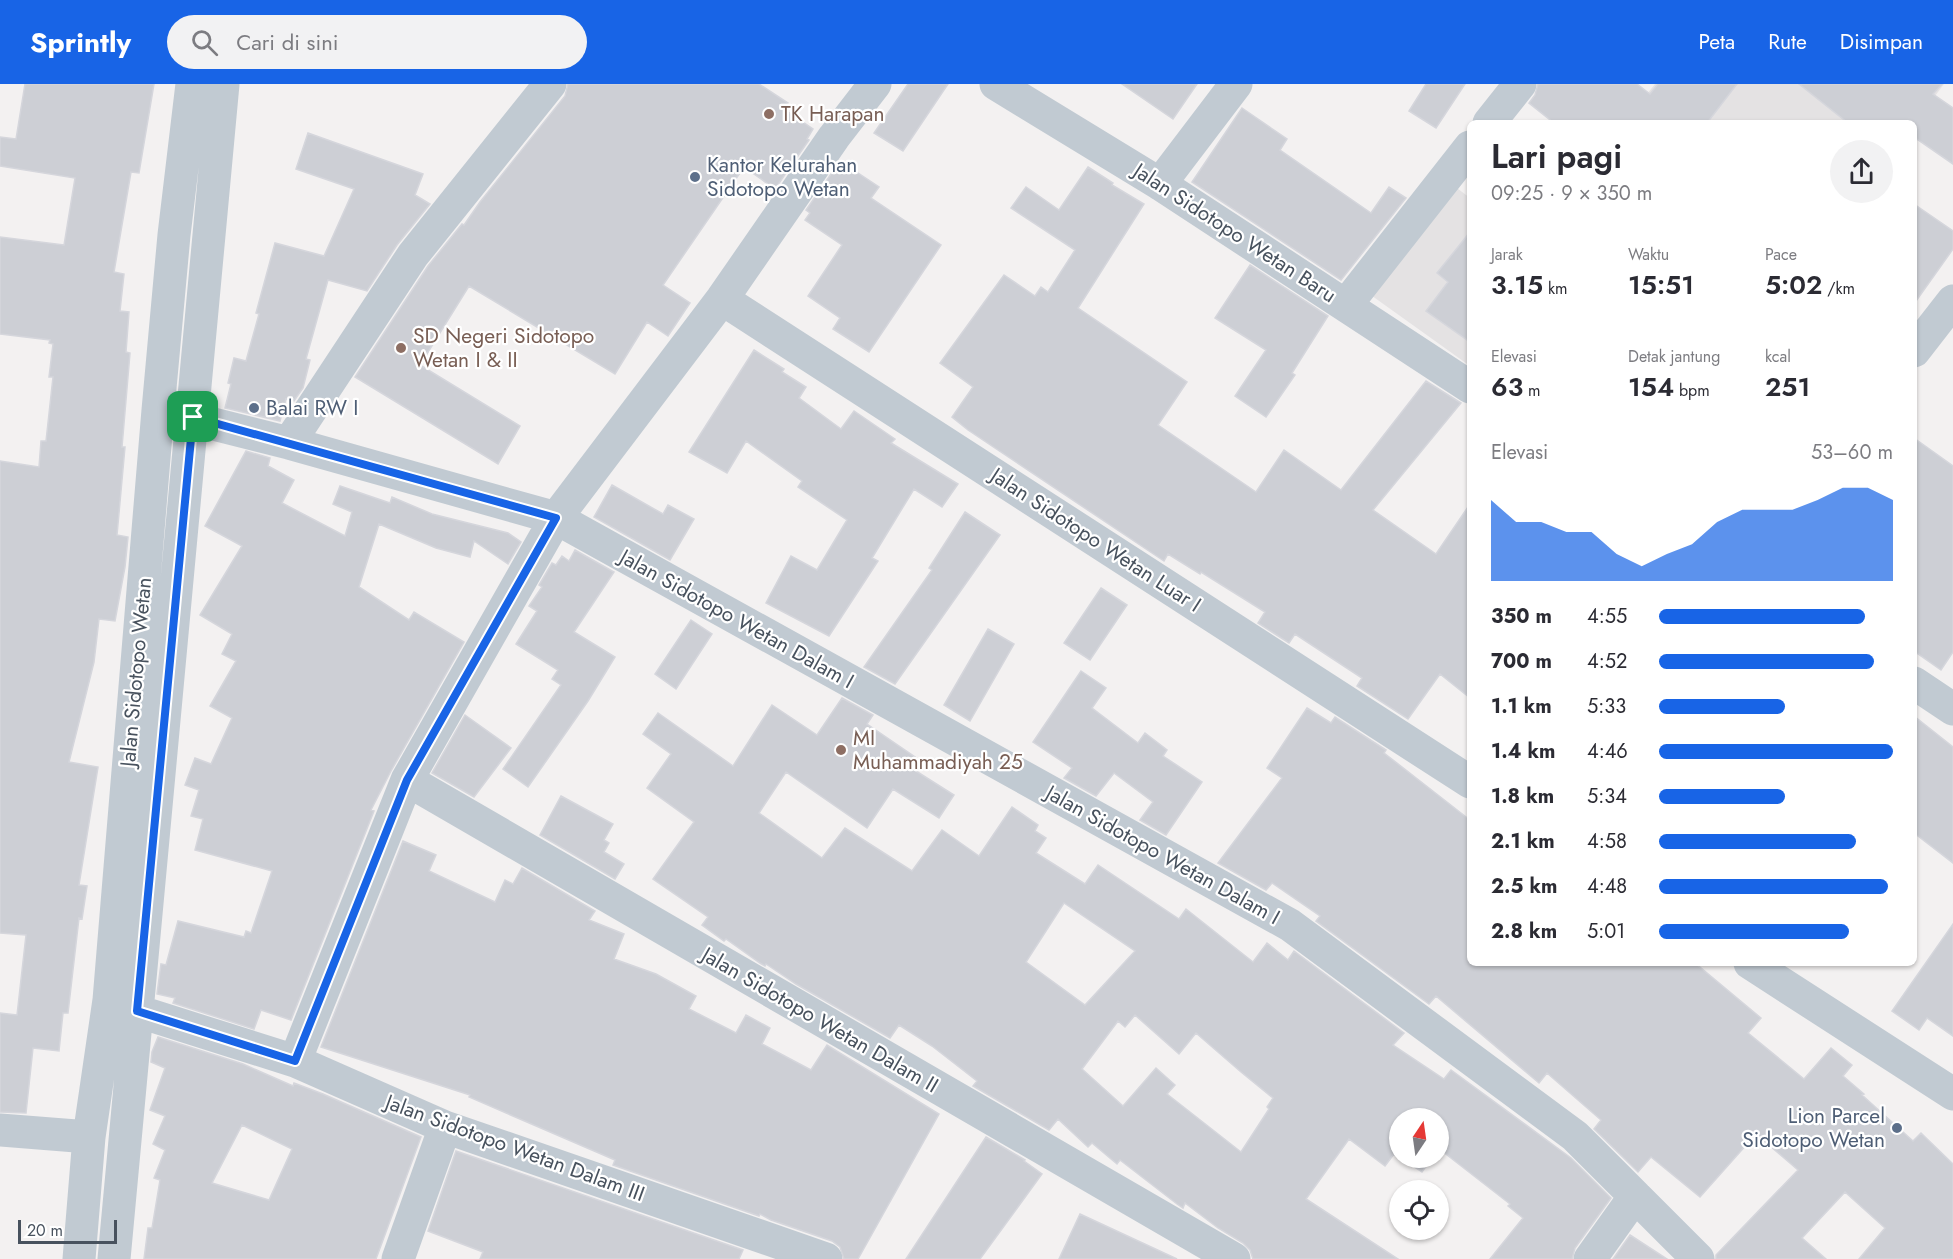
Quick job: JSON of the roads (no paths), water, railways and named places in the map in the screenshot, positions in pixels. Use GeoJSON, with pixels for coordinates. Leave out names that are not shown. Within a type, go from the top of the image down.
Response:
{"type":"FeatureCollection","features":[{"type":"Feature","properties":{"kind":"street","name":"Jalan Sidotopo Wetan"},"geometry":{"type":"LineString","coordinates":[[79,1259],[89,1137],[109,1000],[158,410],[174,235],[192,84]]}},
{"type":"Feature","properties":{"kind":"street","name":"Jalan Sidotopo Wetan"},"geometry":{"type":"LineString","coordinates":[[114,1259],[223,84]]}},
{"type":"Feature","properties":{"kind":"street"},"geometry":{"type":"LineString","coordinates":[[288,443],[413,255],[550,84]]}},
{"type":"Feature","properties":{"kind":"street"},"geometry":{"type":"LineString","coordinates":[[295,1061],[407,780],[556,518],[722,298],[834,137],[876,84]]}},
{"type":"Feature","properties":{"kind":"street","name":"Jalan Sidotopo Wetan Baru"},"geometry":{"type":"LineString","coordinates":[[996,84],[1160,184],[1467,385]]}},
{"type":"Feature","properties":{"kind":"street"},"geometry":{"type":"LineString","coordinates":[[1160,184],[1236,84]]}},
{"type":"Feature","properties":{"kind":"street"},"geometry":{"type":"LineString","coordinates":[[1491,120],[1520,84]]}},
{"type":"Feature","properties":{"kind":"street"},"geometry":{"type":"LineString","coordinates":[[1346,305],[1467,151]]}},
{"type":"Feature","properties":{"kind":"street","name":"Jalan Sidotopo Wetan Luar I"},"geometry":{"type":"LineString","coordinates":[[722,298],[1467,780]]}},
{"type":"Feature","properties":{"kind":"street"},"geometry":{"type":"LineString","coordinates":[[1917,347],[1953,301]]}},
{"type":"Feature","properties":{"kind":"street","name":"Jalan Sidotopo Wetan Dalam I"},"geometry":{"type":"LineString","coordinates":[[158,410],[193,417],[556,518],[1290,926],[1575,1136],[1698,1259]]}},
{"type":"Feature","properties":{"kind":"street"},"geometry":{"type":"LineString","coordinates":[[1917,685],[1953,708]]}},
{"type":"Feature","properties":{"kind":"street","name":"Jalan Sidotopo Wetan Dalam II"},"geometry":{"type":"LineString","coordinates":[[407,780],[1234,1259]]}},
{"type":"Feature","properties":{"kind":"street"},"geometry":{"type":"LineString","coordinates":[[1755,966],[1953,1095]]}},
{"type":"Feature","properties":{"kind":"street","name":"Jalan Sidotopo Wetan Dalam III"},"geometry":{"type":"LineString","coordinates":[[137,1011],[295,1061],[446,1126],[825,1259]]}},
{"type":"Feature","properties":{"kind":"street"},"geometry":{"type":"LineString","coordinates":[[398,1259],[446,1126]]}},
{"type":"Feature","properties":{"kind":"street"},"geometry":{"type":"LineString","coordinates":[[0,1130],[89,1137]]}},
{"type":"Feature","properties":{"kind":"street"},"geometry":{"type":"LineString","coordinates":[[1590,1259],[1635,1197]]}},
{"type":"Feature","properties":{"kind":"place","name":"TK Harapan"},"geometry":{"type":"Point","coordinates":[769,114]}},
{"type":"Feature","properties":{"kind":"place","name":"Kantor Kelurahan Sidotopo Wetan"},"geometry":{"type":"Point","coordinates":[695,177]}},
{"type":"Feature","properties":{"kind":"place","name":"SD Negeri Sidotopo Wetan I & II"},"geometry":{"type":"Point","coordinates":[401,348]}},
{"type":"Feature","properties":{"kind":"place","name":"Balai RW I"},"geometry":{"type":"Point","coordinates":[254,408]}},
{"type":"Feature","properties":{"kind":"place","name":"MI Muhammadiyah 25"},"geometry":{"type":"Point","coordinates":[841,750]}},
{"type":"Feature","properties":{"kind":"place","name":"Lion Parcel Sidotopo Wetan"},"geometry":{"type":"Point","coordinates":[1897,1128]}}]}
